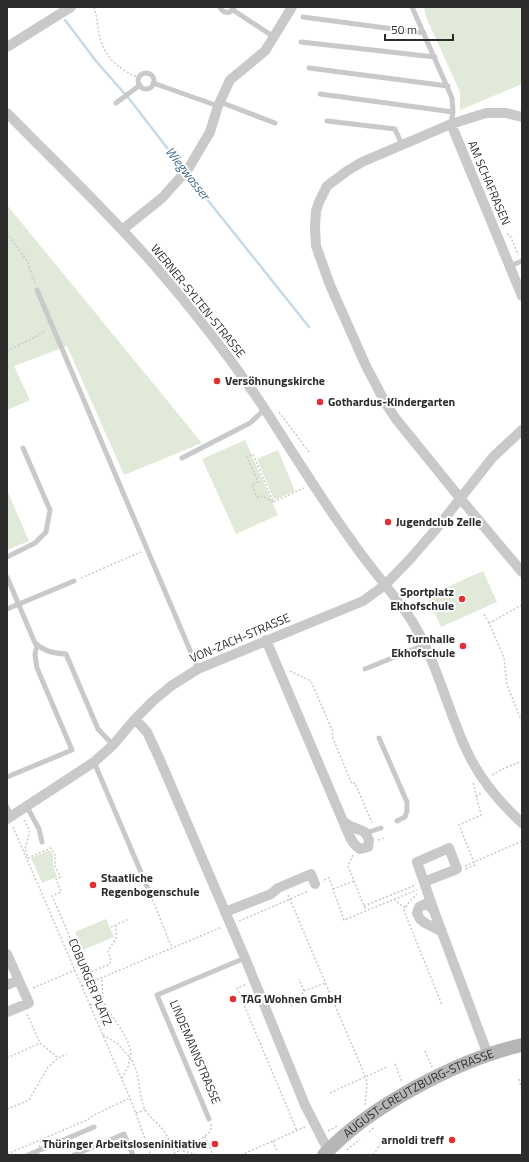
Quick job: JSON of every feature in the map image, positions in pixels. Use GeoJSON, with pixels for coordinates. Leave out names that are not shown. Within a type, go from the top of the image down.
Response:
{"type":"FeatureCollection","features":[{"type":"Feature","properties":{"kind":"street"},"geometry":{"type":"LineString","coordinates":[[7,47],[71,7]]}},
{"type":"Feature","properties":{"kind":"street"},"geometry":{"type":"LineString","coordinates":[[122,230],[162,198],[188,169],[210,132],[219,104],[230,80],[265,51],[292,7]]}},
{"type":"Feature","properties":{"kind":"street","name":"WERNER-SYLTEN-STRASSE"},"geometry":{"type":"LineString","coordinates":[[7,113],[122,230],[156,267],[208,331],[265,409],[349,538],[409,617],[424,644],[466,750],[483,780],[509,811],[522,823]]}},
{"type":"Feature","properties":{"kind":"street"},"geometry":{"type":"LineString","coordinates":[[522,117],[506,113],[486,113],[451,124],[362,162],[327,186],[316,211],[315,227],[316,246],[330,285],[366,366],[386,404],[396,419],[522,572]]}},
{"type":"Feature","properties":{"kind":"street","name":"AM SCHAFRASEN"},"geometry":{"type":"LineString","coordinates":[[451,124],[522,296]]}},
{"type":"Feature","properties":{"kind":"street","name":"VON-ZACH-STRASSE"},"geometry":{"type":"LineString","coordinates":[[15,814],[94,762],[113,745],[135,719],[153,701],[171,686],[198,669],[363,601],[385,585],[437,528],[493,457],[522,430]]}},
{"type":"Feature","properties":{"kind":"street"},"geometry":{"type":"LineString","coordinates":[[266,640],[343,821],[356,847],[360,850],[368,847],[370,832],[350,826],[343,821]]}},
{"type":"Feature","properties":{"kind":"street"},"geometry":{"type":"LineString","coordinates":[[135,719],[148,732],[245,958],[326,1153]]}},
{"type":"Feature","properties":{"kind":"street"},"geometry":{"type":"LineString","coordinates":[[422,884],[460,868],[449,848],[416,862],[422,884],[442,931],[488,1055]]}},
{"type":"Feature","properties":{"kind":"street"},"geometry":{"type":"LineString","coordinates":[[225,912],[271,894],[278,888],[311,874],[313,887]]}},
{"type":"Feature","properties":{"kind":"street"},"geometry":{"type":"LineString","coordinates":[[434,911],[431,907],[425,904],[419,907],[417,913],[420,919],[425,923],[442,931]]}},
{"type":"Feature","properties":{"kind":"street"},"geometry":{"type":"LineString","coordinates":[[7,954],[24,992],[26,1004],[7,1012]]}},
{"type":"Feature","properties":{"kind":"street"},"geometry":{"type":"LineString","coordinates":[[7,985],[18,980]]}},
{"type":"Feature","properties":{"kind":"street","name":"AUGUST-CREUTZBURG-STRASSE"},"geometry":{"type":"LineString","coordinates":[[326,1153],[342,1137],[370,1116],[403,1096],[445,1073],[488,1055],[522,1045]]}},
{"type":"Feature","properties":{"kind":"lane"},"geometry":{"type":"LineString","coordinates":[[220,7],[224,12],[229,13],[233,8],[274,38]]}},
{"type":"Feature","properties":{"kind":"lane"},"geometry":{"type":"LineString","coordinates":[[412,7],[448,86],[452,98],[451,124]]}},
{"type":"Feature","properties":{"kind":"lane"},"geometry":{"type":"LineString","coordinates":[[303,17],[424,33]]}},
{"type":"Feature","properties":{"kind":"lane"},"geometry":{"type":"LineString","coordinates":[[301,42],[435,57]]}},
{"type":"Feature","properties":{"kind":"lane"},"geometry":{"type":"LineString","coordinates":[[309,68],[448,86]]}},
{"type":"Feature","properties":{"kind":"lane"},"geometry":{"type":"LineString","coordinates":[[148,74],[153,78],[153,83],[151,87],[146,89],[140,85],[139,78],[148,74]]}},
{"type":"Feature","properties":{"kind":"lane"},"geometry":{"type":"LineString","coordinates":[[153,83],[275,122]]}},
{"type":"Feature","properties":{"kind":"lane"},"geometry":{"type":"LineString","coordinates":[[116,103],[140,85]]}},
{"type":"Feature","properties":{"kind":"lane"},"geometry":{"type":"LineString","coordinates":[[320,94],[452,112]]}},
{"type":"Feature","properties":{"kind":"lane"},"geometry":{"type":"LineString","coordinates":[[327,121],[395,130],[402,145]]}},
{"type":"Feature","properties":{"kind":"lane"},"geometry":{"type":"LineString","coordinates":[[510,266],[522,261]]}},
{"type":"Feature","properties":{"kind":"lane"},"geometry":{"type":"LineString","coordinates":[[37,290],[198,669]]}},
{"type":"Feature","properties":{"kind":"lane"},"geometry":{"type":"LineString","coordinates":[[182,458],[250,423],[265,409]]}},
{"type":"Feature","properties":{"kind":"lane"},"geometry":{"type":"LineString","coordinates":[[7,557],[35,543],[46,532],[50,510],[23,448]]}},
{"type":"Feature","properties":{"kind":"lane"},"geometry":{"type":"LineString","coordinates":[[7,577],[37,644],[43,649],[53,653],[66,654],[98,729],[113,745]]}},
{"type":"Feature","properties":{"kind":"lane"},"geometry":{"type":"LineString","coordinates":[[7,609],[74,581]]}},
{"type":"Feature","properties":{"kind":"lane"},"geometry":{"type":"LineString","coordinates":[[7,777],[72,750],[38,668],[34,655],[37,644]]}},
{"type":"Feature","properties":{"kind":"lane"},"geometry":{"type":"LineString","coordinates":[[365,669],[424,644]]}},
{"type":"Feature","properties":{"kind":"lane"},"geometry":{"type":"LineString","coordinates":[[379,738],[407,802],[405,817],[397,821]]}},
{"type":"Feature","properties":{"kind":"lane"},"geometry":{"type":"LineString","coordinates":[[94,762],[149,891]]}},
{"type":"Feature","properties":{"kind":"lane"},"geometry":{"type":"LineString","coordinates":[[7,807],[38,829],[42,842]]}},
{"type":"Feature","properties":{"kind":"lane"},"geometry":{"type":"LineString","coordinates":[[370,832],[381,828]]}},
{"type":"Feature","properties":{"kind":"lane","name":"LINDEMANNSTRASSE"},"geometry":{"type":"LineString","coordinates":[[209,1119],[157,996],[245,958]]}},
{"type":"Feature","properties":{"kind":"lane"},"geometry":{"type":"LineString","coordinates":[[28,1155],[94,1127]]}},
{"type":"Feature","properties":{"kind":"lane"},"geometry":{"type":"LineString","coordinates":[[74,1155],[124,1134],[133,1155]]}},
{"type":"Feature","properties":{"kind":"path"},"geometry":{"type":"LineString","coordinates":[[94,7],[101,41],[108,55],[126,73],[139,78]]}},
{"type":"Feature","properties":{"kind":"path"},"geometry":{"type":"LineString","coordinates":[[7,233],[27,261],[37,290]]}},
{"type":"Feature","properties":{"kind":"path"},"geometry":{"type":"LineString","coordinates":[[7,351],[35,337],[52,325]]}},
{"type":"Feature","properties":{"kind":"path"},"geometry":{"type":"LineString","coordinates":[[276,408],[309,452]]}},
{"type":"Feature","properties":{"kind":"path"},"geometry":{"type":"LineString","coordinates":[[253,454],[274,502],[263,496],[257,497],[252,485],[258,482],[247,457],[253,454]]}},
{"type":"Feature","properties":{"kind":"path"},"geometry":{"type":"LineString","coordinates":[[274,502],[313,483]]}},
{"type":"Feature","properties":{"kind":"path"},"geometry":{"type":"LineString","coordinates":[[74,581],[147,549]]}},
{"type":"Feature","properties":{"kind":"path"},"geometry":{"type":"LineString","coordinates":[[489,623],[522,605]]}},
{"type":"Feature","properties":{"kind":"path"},"geometry":{"type":"LineString","coordinates":[[484,614],[504,658],[507,685],[522,722]]}},
{"type":"Feature","properties":{"kind":"path"},"geometry":{"type":"LineString","coordinates":[[277,666],[296,672],[311,682],[333,732],[332,736],[352,784],[355,783],[373,825],[370,832],[378,841],[385,838]]}},
{"type":"Feature","properties":{"kind":"path"},"geometry":{"type":"LineString","coordinates":[[483,780],[522,760]]}},
{"type":"Feature","properties":{"kind":"path"},"geometry":{"type":"LineString","coordinates":[[15,814],[29,829],[25,849],[28,858],[51,848],[55,855],[55,866],[60,877],[56,879],[61,892],[52,896],[86,974],[110,964],[111,961],[108,951],[116,938],[116,925]]}},
{"type":"Feature","properties":{"kind":"path","name":"COBURGER PLATZ"},"geometry":{"type":"LineString","coordinates":[[15,814],[75,970],[130,1098],[150,1155]]}},
{"type":"Feature","properties":{"kind":"path"},"geometry":{"type":"LineString","coordinates":[[460,868],[522,841]]}},
{"type":"Feature","properties":{"kind":"path"},"geometry":{"type":"LineString","coordinates":[[356,847],[348,866],[366,911]]}},
{"type":"Feature","properties":{"kind":"path"},"geometry":{"type":"LineString","coordinates":[[333,890],[354,880]]}},
{"type":"Feature","properties":{"kind":"path"},"geometry":{"type":"LineString","coordinates":[[364,906],[422,884]]}},
{"type":"Feature","properties":{"kind":"path"},"geometry":{"type":"LineString","coordinates":[[422,884],[405,907],[404,911],[442,1005]]}},
{"type":"Feature","properties":{"kind":"path"},"geometry":{"type":"LineString","coordinates":[[284,886],[365,1077],[367,1085],[364,1107]]}},
{"type":"Feature","properties":{"kind":"path"},"geometry":{"type":"LineString","coordinates":[[82,986],[290,900],[313,887]]}},
{"type":"Feature","properties":{"kind":"path"},"geometry":{"type":"LineString","coordinates":[[149,891],[172,948]]}},
{"type":"Feature","properties":{"kind":"path"},"geometry":{"type":"LineString","coordinates":[[394,899],[405,907]]}},
{"type":"Feature","properties":{"kind":"path"},"geometry":{"type":"LineString","coordinates":[[111,927],[129,919]]}},
{"type":"Feature","properties":{"kind":"path"},"geometry":{"type":"LineString","coordinates":[[24,992],[75,970]]}},
{"type":"Feature","properties":{"kind":"path"},"geometry":{"type":"LineString","coordinates":[[102,978],[103,1000],[107,1009],[123,1031],[132,1053],[128,1067],[121,1078]]}},
{"type":"Feature","properties":{"kind":"path"},"geometry":{"type":"LineString","coordinates":[[300,980],[304,991]]}},
{"type":"Feature","properties":{"kind":"path"},"geometry":{"type":"LineString","coordinates":[[254,981],[237,988],[297,1131]]}},
{"type":"Feature","properties":{"kind":"path"},"geometry":{"type":"LineString","coordinates":[[291,1006],[304,991],[326,983]]}},
{"type":"Feature","properties":{"kind":"path"},"geometry":{"type":"LineString","coordinates":[[90,1005],[103,1000]]}},
{"type":"Feature","properties":{"kind":"path"},"geometry":{"type":"LineString","coordinates":[[26,1004],[40,1043],[58,1058]]}},
{"type":"Feature","properties":{"kind":"path"},"geometry":{"type":"LineString","coordinates":[[103,1035],[118,1044],[134,1063],[137,1071],[139,1091],[145,1110],[164,1130],[174,1153]]}},
{"type":"Feature","properties":{"kind":"path"},"geometry":{"type":"LineString","coordinates":[[7,1058],[40,1043]]}},
{"type":"Feature","properties":{"kind":"path"},"geometry":{"type":"LineString","coordinates":[[425,1051],[432,1067]]}},
{"type":"Feature","properties":{"kind":"path"},"geometry":{"type":"LineString","coordinates":[[7,1110],[29,1100],[48,1067],[58,1058],[67,1054]]}},
{"type":"Feature","properties":{"kind":"path"},"geometry":{"type":"LineString","coordinates":[[394,1064],[403,1083]]}},
{"type":"Feature","properties":{"kind":"path"},"geometry":{"type":"LineString","coordinates":[[330,1093],[387,1067]]}},
{"type":"Feature","properties":{"kind":"path"},"geometry":{"type":"LineString","coordinates":[[518,1079],[522,1090]]}},
{"type":"Feature","properties":{"kind":"path"},"geometry":{"type":"LineString","coordinates":[[7,1154],[87,1120],[94,1115],[130,1098]]}},
{"type":"Feature","properties":{"kind":"path"},"geometry":{"type":"LineString","coordinates":[[135,1113],[145,1110]]}},
{"type":"Feature","properties":{"kind":"path"},"geometry":{"type":"LineString","coordinates":[[170,1155],[182,1150],[205,1136],[210,1131],[212,1126],[209,1119]]}},
{"type":"Feature","properties":{"kind":"path"},"geometry":{"type":"LineString","coordinates":[[347,1150],[375,1127]]}},
{"type":"Feature","properties":{"kind":"path"},"geometry":{"type":"LineString","coordinates":[[241,1155],[304,1128]]}},
{"type":"Feature","properties":{"kind":"path"},"geometry":{"type":"LineString","coordinates":[[205,1136],[213,1155]]}},
{"type":"Feature","properties":{"kind":"path"},"geometry":{"type":"LineString","coordinates":[[38,1155],[41,1140]]}},
{"type":"Feature","properties":{"kind":"path"},"geometry":{"type":"LineString","coordinates":[[373,1155],[385,1140],[402,1141]]}},
{"type":"Feature","properties":{"kind":"path"},"geometry":{"type":"LineString","coordinates":[[273,1141],[277,1152]]}},
{"type":"Feature","properties":{"kind":"path"},"geometry":{"type":"LineString","coordinates":[[182,1150],[198,1155]]}},
{"type":"Feature","properties":{"kind":"green space"},"geometry":{"type":"Polygon","coordinates":[[[424,7],[522,7],[522,84],[460,110],[460,92],[426,17],[424,7]]]}},
{"type":"Feature","properties":{"kind":"green space"},"geometry":{"type":"Polygon","coordinates":[[[7,205],[202,443],[124,475],[67,346],[14,366],[30,400],[7,410],[7,205]]]}},
{"type":"Feature","properties":{"kind":"green space"},"geometry":{"type":"Polygon","coordinates":[[[245,440],[278,515],[236,534],[202,459],[245,440]]]}},
{"type":"Feature","properties":{"kind":"green space"},"geometry":{"type":"Polygon","coordinates":[[[278,450],[295,491],[274,500],[257,459],[278,450]]]}},
{"type":"Feature","properties":{"kind":"green space"},"geometry":{"type":"Polygon","coordinates":[[[7,490],[29,541],[7,550],[7,490]]]}},
{"type":"Feature","properties":{"kind":"green space","name":"Sportplatz Ekhofschule"},"geometry":{"type":"Polygon","coordinates":[[[483,571],[497,602],[441,627],[427,596],[483,571]]]}},
{"type":"Feature","properties":{"kind":"green space"},"geometry":{"type":"Polygon","coordinates":[[[50,850],[53,855],[53,866],[57,877],[42,883],[31,858],[50,850]]]}},
{"type":"Feature","properties":{"kind":"green space"},"geometry":{"type":"Polygon","coordinates":[[[106,919],[114,937],[83,950],[75,932],[106,919]]]}},
{"type":"Feature","properties":{"kind":"waterway","name":"Wiegwasser"},"geometry":{"type":"LineString","coordinates":[[65,20],[96,61],[131,101],[184,170]]}},
{"type":"Feature","properties":{"kind":"waterway","name":"Wiegwasser"},"geometry":{"type":"LineString","coordinates":[[187,174],[309,327]]}},
{"type":"Feature","properties":{"kind":"place","name":"Versöhnungskirche"},"geometry":{"type":"Point","coordinates":[217,381]}},
{"type":"Feature","properties":{"kind":"place","name":"Gothardus-Kindergarten"},"geometry":{"type":"Point","coordinates":[320,402]}},
{"type":"Feature","properties":{"kind":"place","name":"Jugendclub Zelle"},"geometry":{"type":"Point","coordinates":[388,522]}},
{"type":"Feature","properties":{"kind":"place","name":"Sportplatz Ekhofschule"},"geometry":{"type":"Point","coordinates":[462,599]}},
{"type":"Feature","properties":{"kind":"place","name":"Turnhalle Ekhofschule"},"geometry":{"type":"Point","coordinates":[463,646]}},
{"type":"Feature","properties":{"kind":"place","name":"Staatliche Regenbogenschule"},"geometry":{"type":"Point","coordinates":[93,885]}},
{"type":"Feature","properties":{"kind":"place","name":"TAG Wohnen GmbH"},"geometry":{"type":"Point","coordinates":[233,999]}},
{"type":"Feature","properties":{"kind":"place","name":"arnoldi treff"},"geometry":{"type":"Point","coordinates":[452,1140]}},
{"type":"Feature","properties":{"kind":"place","name":"Thüringer Arbeitsloseninitiative"},"geometry":{"type":"Point","coordinates":[215,1144]}}]}
